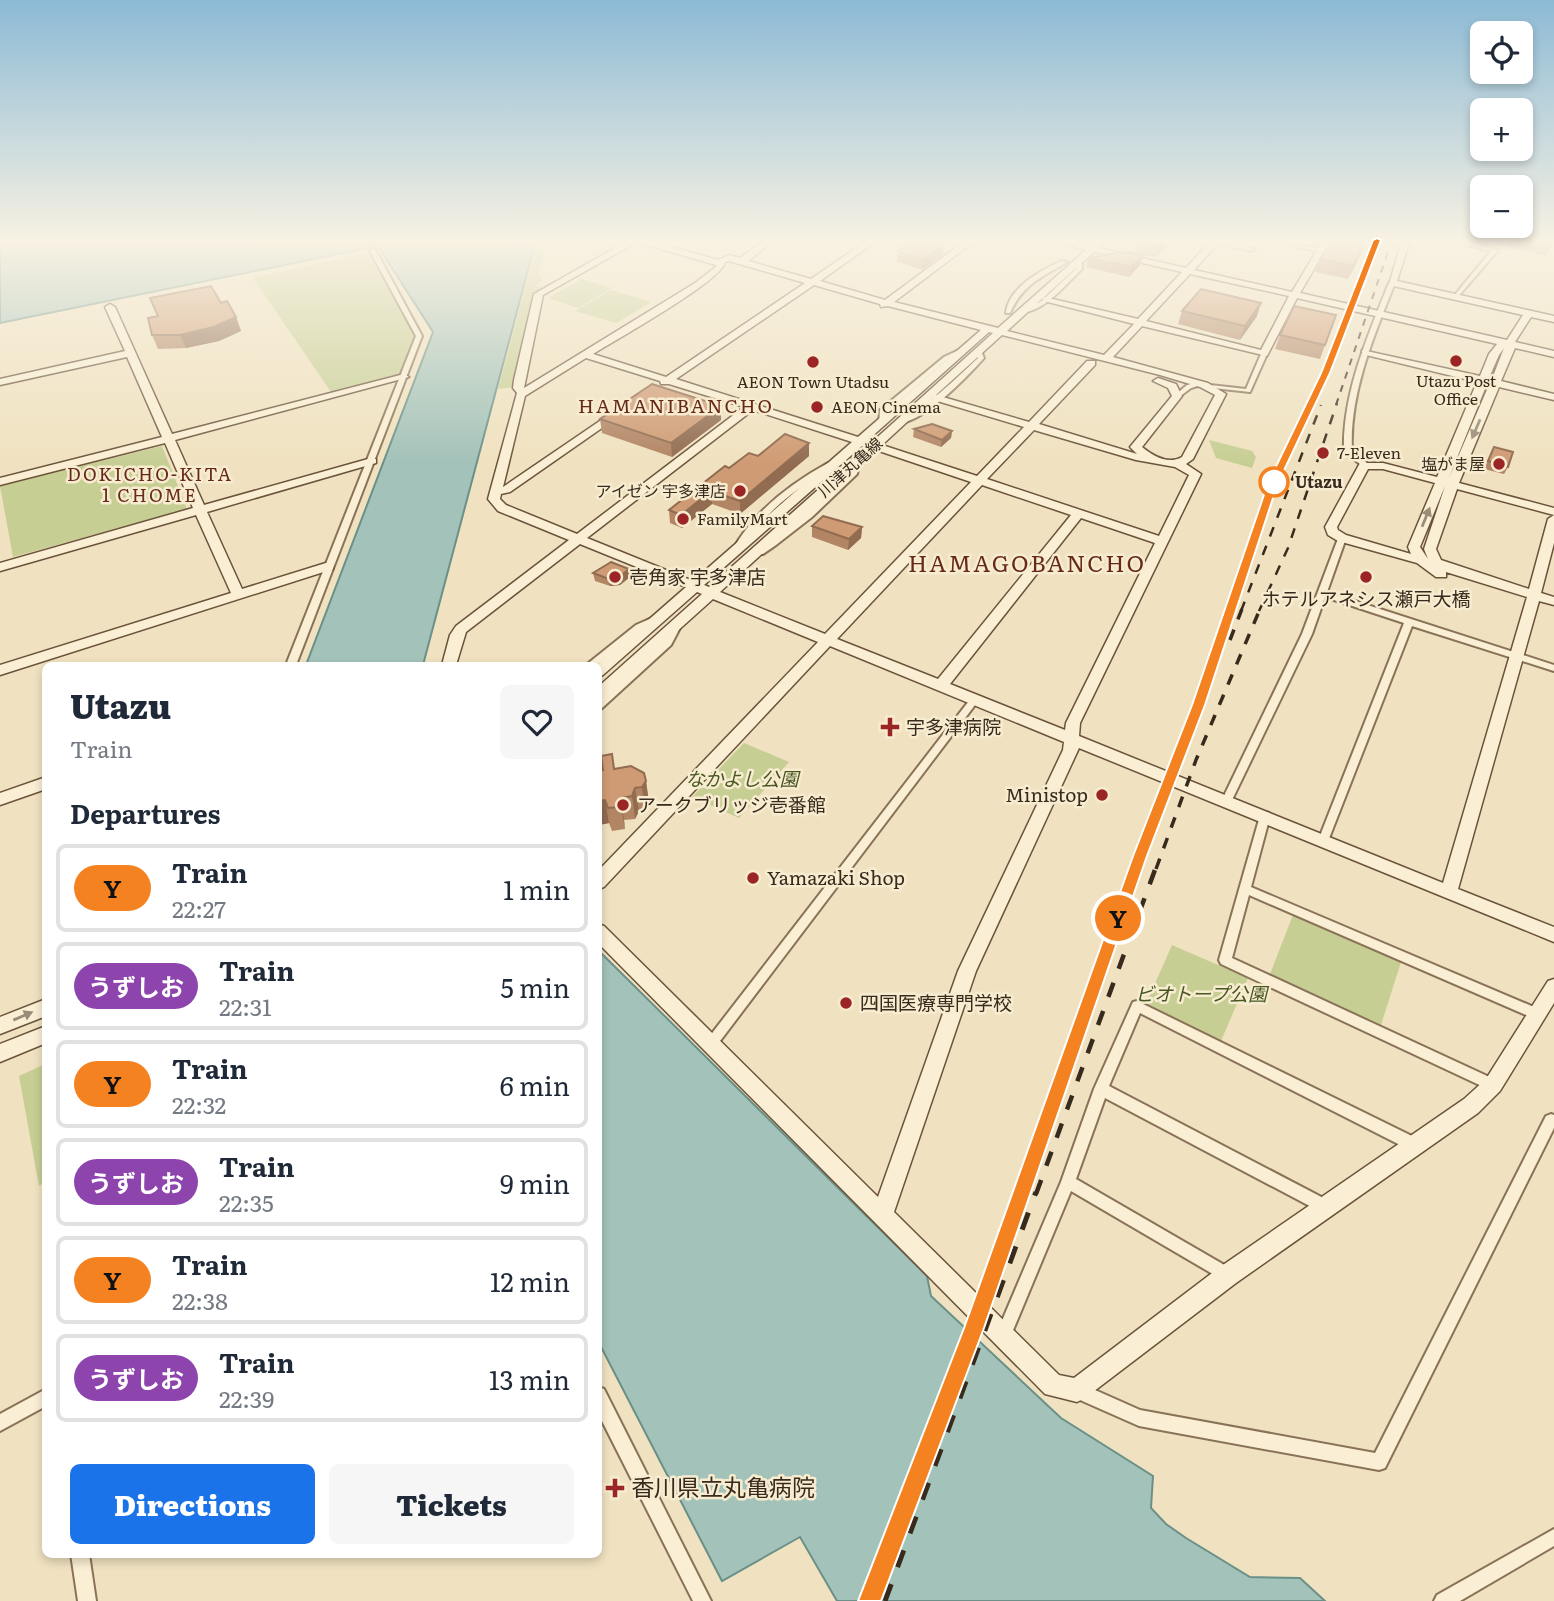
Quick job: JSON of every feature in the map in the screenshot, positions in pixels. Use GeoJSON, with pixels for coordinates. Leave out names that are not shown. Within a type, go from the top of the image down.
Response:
{"type":"FeatureCollection","features":[{"type":"Feature","properties":{"kind":"street"},"geometry":{"type":"LineString","coordinates":[[113,315],[198,511],[238,595]]}},
{"type":"Feature","properties":{"kind":"street"},"geometry":{"type":"LineString","coordinates":[[292,662],[419,336],[407,315]]}},
{"type":"Feature","properties":{"kind":"street"},"geometry":{"type":"LineString","coordinates":[[523,393],[518,388],[519,380],[535,315]]}},
{"type":"Feature","properties":{"kind":"street"},"geometry":{"type":"LineString","coordinates":[[650,315],[519,397],[494,499],[502,508],[1227,800],[1554,935]]}},
{"type":"Feature","properties":{"kind":"street"},"geometry":{"type":"LineString","coordinates":[[650,392],[764,315]]}},
{"type":"Feature","properties":{"kind":"street"},"geometry":{"type":"LineString","coordinates":[[926,315],[1107,358],[1219,391],[1220,399],[1187,459],[1178,464]]}},
{"type":"Feature","properties":{"kind":"street","name":"川津丸亀線"},"geometry":{"type":"LineString","coordinates":[[602,669],[663,617],[749,558],[979,352],[1006,315]]}},
{"type":"Feature","properties":{"kind":"street","name":"川津丸亀線"},"geometry":{"type":"LineString","coordinates":[[602,691],[680,621],[735,554],[963,350],[1019,315]]}},
{"type":"Feature","properties":{"kind":"street"},"geometry":{"type":"LineString","coordinates":[[1108,315],[1264,354]]}},
{"type":"Feature","properties":{"kind":"street"},"geometry":{"type":"LineString","coordinates":[[1107,358],[1148,315]]}},
{"type":"Feature","properties":{"kind":"street"},"geometry":{"type":"LineString","coordinates":[[1118,450],[1136,447],[1177,396],[1189,386],[1201,384],[1248,391],[1284,315]]}},
{"type":"Feature","properties":{"kind":"street"},"geometry":{"type":"LineString","coordinates":[[1373,315],[1554,356]]}},
{"type":"Feature","properties":{"kind":"street"},"geometry":{"type":"LineString","coordinates":[[1528,315],[1507,346],[1447,483],[1414,547],[1443,575],[1554,601]]}},
{"type":"Feature","properties":{"kind":"street"},"geometry":{"type":"LineString","coordinates":[[1532,315],[1554,319]]}},
{"type":"Feature","properties":{"kind":"street"},"geometry":{"type":"LineString","coordinates":[[1378,316],[1365,352],[1347,449],[1364,465],[1378,465],[1554,512]]}},
{"type":"Feature","properties":{"kind":"street"},"geometry":{"type":"LineString","coordinates":[[992,332],[1166,383],[1175,389],[1177,396]]}},
{"type":"Feature","properties":{"kind":"street"},"geometry":{"type":"LineString","coordinates":[[899,422],[917,415],[938,398],[981,358],[979,352]]}},
{"type":"Feature","properties":{"kind":"street"},"geometry":{"type":"LineString","coordinates":[[1365,352],[1554,397]]}},
{"type":"Feature","properties":{"kind":"street"},"geometry":{"type":"LineString","coordinates":[[0,382],[130,353]]}},
{"type":"Feature","properties":{"kind":"street"},"geometry":{"type":"LineString","coordinates":[[585,355],[669,379],[1163,541]]}},
{"type":"Feature","properties":{"kind":"street"},"geometry":{"type":"LineString","coordinates":[[602,878],[1091,363]]}},
{"type":"Feature","properties":{"kind":"street"},"geometry":{"type":"LineString","coordinates":[[0,481],[404,377]]}},
{"type":"Feature","properties":{"kind":"street"},"geometry":{"type":"LineString","coordinates":[[883,1213],[967,971],[1071,751],[1073,723],[1195,474],[1178,464],[1118,450],[938,398]]}},
{"type":"Feature","properties":{"kind":"street"},"geometry":{"type":"LineString","coordinates":[[451,662],[461,629],[752,406]]}},
{"type":"Feature","properties":{"kind":"street"},"geometry":{"type":"LineString","coordinates":[[496,491],[506,490],[628,407]]}},
{"type":"Feature","properties":{"kind":"street"},"geometry":{"type":"LineString","coordinates":[[1136,447],[1151,459]]}},
{"type":"Feature","properties":{"kind":"street"},"geometry":{"type":"LineString","coordinates":[[0,567],[372,461]]}},
{"type":"Feature","properties":{"kind":"street"},"geometry":{"type":"LineString","coordinates":[[1364,465],[1331,527],[1342,538],[1429,562]]}},
{"type":"Feature","properties":{"kind":"street"},"geometry":{"type":"LineString","coordinates":[[942,685],[1079,513]]}},
{"type":"Feature","properties":{"kind":"street"},"geometry":{"type":"LineString","coordinates":[[1449,892],[1533,598],[1551,547],[1554,519]]}},
{"type":"Feature","properties":{"kind":"street"},"geometry":{"type":"LineString","coordinates":[[1227,800],[1307,634],[1324,594],[1342,538]]}},
{"type":"Feature","properties":{"kind":"street"},"geometry":{"type":"LineString","coordinates":[[0,670],[329,566]]}},
{"type":"Feature","properties":{"kind":"street"},"geometry":{"type":"LineString","coordinates":[[1324,594],[1554,668]]}},
{"type":"Feature","properties":{"kind":"street"},"geometry":{"type":"LineString","coordinates":[[1533,598],[1554,609]]}},
{"type":"Feature","properties":{"kind":"street"},"geometry":{"type":"LineString","coordinates":[[595,662],[639,627],[663,617]]}},
{"type":"Feature","properties":{"kind":"street"},"geometry":{"type":"LineString","coordinates":[[602,703],[668,643],[680,621]]}},
{"type":"Feature","properties":{"kind":"street"},"geometry":{"type":"LineString","coordinates":[[1323,841],[1409,622]]}},
{"type":"Feature","properties":{"kind":"street"},"geometry":{"type":"LineString","coordinates":[[710,1045],[975,699]]}},
{"type":"Feature","properties":{"kind":"street"},"geometry":{"type":"LineString","coordinates":[[0,799],[42,784]]}},
{"type":"Feature","properties":{"kind":"street"},"geometry":{"type":"LineString","coordinates":[[1265,816],[1225,960],[1493,1085]]}},
{"type":"Feature","properties":{"kind":"street"},"geometry":{"type":"LineString","coordinates":[[1245,889],[1537,1014]]}},
{"type":"Feature","properties":{"kind":"street"},"geometry":{"type":"LineString","coordinates":[[602,936],[883,1213],[1053,1386],[1077,1390],[1139,1418],[1379,1462],[1550,1120]]}},
{"type":"Feature","properties":{"kind":"street"},"geometry":{"type":"LineString","coordinates":[[1077,1390],[1228,1275],[1413,1144],[1471,1107],[1493,1085],[1554,987]]}},
{"type":"Feature","properties":{"kind":"street"},"geometry":{"type":"LineString","coordinates":[[1003,1335],[1069,1182],[1101,1089],[1137,1006],[1413,1144]]}},
{"type":"Feature","properties":{"kind":"street"},"geometry":{"type":"LineString","coordinates":[[0,1026],[42,1009]]}},
{"type":"Feature","properties":{"kind":"street"},"geometry":{"type":"LineString","coordinates":[[0,1053],[42,1036]]}},
{"type":"Feature","properties":{"kind":"street"},"geometry":{"type":"LineString","coordinates":[[1101,1089],[1326,1207]]}},
{"type":"Feature","properties":{"kind":"street"},"geometry":{"type":"LineString","coordinates":[[1069,1182],[1228,1275]]}},
{"type":"Feature","properties":{"kind":"street"},"geometry":{"type":"LineString","coordinates":[[0,1423],[42,1399]]}},
{"type":"Feature","properties":{"kind":"street"},"geometry":{"type":"LineString","coordinates":[[602,1403],[702,1601]]}},
{"type":"Feature","properties":{"kind":"street"},"geometry":{"type":"LineString","coordinates":[[1443,1601],[1554,1537]]}},
{"type":"Feature","properties":{"kind":"street"},"geometry":{"type":"LineString","coordinates":[[81,1558],[87,1601]]}},
{"type":"Feature","properties":{"kind":"green space"},"geometry":{"type":"Polygon","coordinates":[[[278,315],[404,315],[415,336],[399,375],[331,392],[278,315]]]}},
{"type":"Feature","properties":{"kind":"green space"},"geometry":{"type":"Polygon","coordinates":[[[518,315],[530,315],[513,387],[498,389],[518,315]]]}},
{"type":"Feature","properties":{"kind":"green space"},"geometry":{"type":"Polygon","coordinates":[[[588,315],[630,315],[616,323],[588,315]]]}},
{"type":"Feature","properties":{"kind":"green space"},"geometry":{"type":"Polygon","coordinates":[[[1209,440],[1252,451],[1256,457],[1252,468],[1216,458],[1209,440]]]}},
{"type":"Feature","properties":{"kind":"green space"},"geometry":{"type":"Polygon","coordinates":[[[162,446],[187,509],[13,557],[0,486],[162,446]]]}},
{"type":"Feature","properties":{"kind":"green space","name":"なかよし公園"},"geometry":{"type":"Polygon","coordinates":[[[744,743],[789,762],[739,818],[692,797],[744,743]]]}},
{"type":"Feature","properties":{"kind":"green space"},"geometry":{"type":"Polygon","coordinates":[[[1293,915],[1401,962],[1381,1025],[1270,974],[1293,915]]]}},
{"type":"Feature","properties":{"kind":"green space","name":"ビオトープ公園"},"geometry":{"type":"Polygon","coordinates":[[[1172,945],[1248,978],[1221,1041],[1146,1004],[1172,945]]]}},
{"type":"Feature","properties":{"kind":"green space"},"geometry":{"type":"Polygon","coordinates":[[[42,1065],[42,1184],[39,1186],[19,1076],[42,1065]]]}},
{"type":"Feature","properties":{"kind":"water"},"geometry":{"type":"Polygon","coordinates":[[[0,315],[41,315],[0,323],[0,315]]]}},
{"type":"Feature","properties":{"kind":"water"},"geometry":{"type":"Polygon","coordinates":[[[422,315],[516,315],[424,662],[307,662],[433,332],[422,315]]]}},
{"type":"Feature","properties":{"kind":"water"},"geometry":{"type":"Polygon","coordinates":[[[602,954],[927,1276],[931,1296],[1061,1418],[1153,1476],[1151,1508],[1166,1524],[1250,1577],[1300,1578],[1325,1601],[837,1601],[800,1537],[722,1581],[602,1349],[602,954]]]}},
{"type":"Feature","properties":{"kind":"building"},"geometry":{"type":"Polygon","coordinates":[[[235,315],[236,317],[214,327],[180,335],[152,335],[148,318],[235,315]]]}},
{"type":"Feature","properties":{"kind":"building"},"geometry":{"type":"Polygon","coordinates":[[[1198,315],[1253,315],[1245,326],[1198,315]]]}},
{"type":"Feature","properties":{"kind":"building"},"geometry":{"type":"Polygon","coordinates":[[[1290,315],[1336,315],[1325,345],[1280,335],[1290,315]]]}},
{"type":"Feature","properties":{"kind":"building"},"geometry":{"type":"Polygon","coordinates":[[[652,384],[721,406],[671,443],[600,419],[652,384]]]}},
{"type":"Feature","properties":{"kind":"building"},"geometry":{"type":"Polygon","coordinates":[[[932,424],[952,431],[942,440],[914,429],[932,424]]]}},
{"type":"Feature","properties":{"kind":"building"},"geometry":{"type":"Polygon","coordinates":[[[785,434],[809,443],[740,501],[711,491],[681,515],[669,510],[725,466],[729,468],[749,453],[758,456],[785,434]]]}},
{"type":"Feature","properties":{"kind":"building"},"geometry":{"type":"Polygon","coordinates":[[[1494,447],[1513,452],[1508,467],[1488,461],[1494,447]]]}},
{"type":"Feature","properties":{"kind":"building"},"geometry":{"type":"Polygon","coordinates":[[[823,516],[862,527],[849,539],[812,526],[823,516]]]}},
{"type":"Feature","properties":{"kind":"building"},"geometry":{"type":"Polygon","coordinates":[[[611,562],[629,569],[619,577],[609,579],[593,573],[611,562]]]}},
{"type":"Feature","properties":{"kind":"building"},"geometry":{"type":"Polygon","coordinates":[[[612,754],[614,769],[631,766],[644,773],[646,781],[642,787],[635,788],[632,796],[621,798],[621,807],[608,808],[605,800],[602,800],[602,756],[612,754]]]}},
{"type":"Feature","properties":{"kind":"railway"},"geometry":{"type":"LineString","coordinates":[[1311,405],[1347,315]]}},
{"type":"Feature","properties":{"kind":"railway"},"geometry":{"type":"LineString","coordinates":[[1336,405],[1367,315]]}},
{"type":"Feature","properties":{"kind":"railway"},"geometry":{"type":"LineString","coordinates":[[1230,611],[1273,483],[1312,403]]}},
{"type":"Feature","properties":{"kind":"railway"},"geometry":{"type":"LineString","coordinates":[[1259,611],[1288,548],[1337,403]]}},
{"type":"Feature","properties":{"kind":"railway"},"geometry":{"type":"LineString","coordinates":[[1241,611],[1321,405]]}},
{"type":"Feature","properties":{"kind":"railway"},"geometry":{"type":"LineString","coordinates":[[1135,869],[1198,705],[1231,609]]}},
{"type":"Feature","properties":{"kind":"railway"},"geometry":{"type":"LineString","coordinates":[[1230,640],[1242,609]]}},
{"type":"Feature","properties":{"kind":"railway"},"geometry":{"type":"LineString","coordinates":[[1156,869],[1196,760],[1260,609]]}},
{"type":"Feature","properties":{"kind":"railway"},"geometry":{"type":"LineString","coordinates":[[1021,1194],[1136,867]]}},
{"type":"Feature","properties":{"kind":"railway"},"geometry":{"type":"LineString","coordinates":[[1036,1194],[1156,867]]}},
{"type":"Feature","properties":{"kind":"railway"},"geometry":{"type":"LineString","coordinates":[[869,1601],[974,1328],[1022,1192]]}},
{"type":"Feature","properties":{"kind":"railway"},"geometry":{"type":"LineString","coordinates":[[885,1601],[1036,1192]]}},
{"type":"Feature","properties":{"kind":"train","name":"Y"},"geometry":{"type":"LineString","coordinates":[[869,1601],[974,1328],[1067,1070],[1140,856],[1198,705],[1242,568],[1273,483],[1326,373],[1348,315]]}},
{"type":"Feature","properties":{"kind":"place","name":"Utazu Post Office"},"geometry":{"type":"Point","coordinates":[1456,361]}},
{"type":"Feature","properties":{"kind":"place","name":"AEON Town Utadsu"},"geometry":{"type":"Point","coordinates":[813,362]}},
{"type":"Feature","properties":{"kind":"place","name":"AEON Cinema"},"geometry":{"type":"Point","coordinates":[817,407]}},
{"type":"Feature","properties":{"kind":"place","name":"7-Eleven"},"geometry":{"type":"Point","coordinates":[1323,453]}},
{"type":"Feature","properties":{"kind":"place","name":"塩がま屋"},"geometry":{"type":"Point","coordinates":[1499,464]}},
{"type":"Feature","properties":{"kind":"place","name":"Utazu"},"geometry":{"type":"Point","coordinates":[1274,482]}},
{"type":"Feature","properties":{"kind":"place","name":"アイゼン 宇多津店"},"geometry":{"type":"Point","coordinates":[740,491]}},
{"type":"Feature","properties":{"kind":"place","name":"FamilyMart"},"geometry":{"type":"Point","coordinates":[683,519]}},
{"type":"Feature","properties":{"kind":"place","name":"壱角家 宇多津店"},"geometry":{"type":"Point","coordinates":[615,577]}},
{"type":"Feature","properties":{"kind":"place","name":"ホテルアネシス瀬戸大橋"},"geometry":{"type":"Point","coordinates":[1366,577]}},
{"type":"Feature","properties":{"kind":"place","name":"宇多津病院"},"geometry":{"type":"Point","coordinates":[890,727]}},
{"type":"Feature","properties":{"kind":"place","name":"Ministop"},"geometry":{"type":"Point","coordinates":[1102,795]}},
{"type":"Feature","properties":{"kind":"place","name":"アークブリッジ壱番館"},"geometry":{"type":"Point","coordinates":[623,805]}},
{"type":"Feature","properties":{"kind":"place","name":"Yamazaki Shop"},"geometry":{"type":"Point","coordinates":[753,878]}},
{"type":"Feature","properties":{"kind":"place","name":"四国医療専門学校"},"geometry":{"type":"Point","coordinates":[846,1003]}},
{"type":"Feature","properties":{"kind":"place","name":"香川県立丸亀病院"},"geometry":{"type":"Point","coordinates":[615,1488]}},
{"type":"Feature","properties":{"kind":"district","name":"HAMANIBANCHO"},"geometry":{"type":"Point","coordinates":[676,406]}},
{"type":"Feature","properties":{"kind":"district","name":"DOKICHO-KITA 1 CHOME"},"geometry":{"type":"Point","coordinates":[150,485]}},
{"type":"Feature","properties":{"kind":"district","name":"HAMAGOBANCHO"},"geometry":{"type":"Point","coordinates":[1027,564]}}]}
